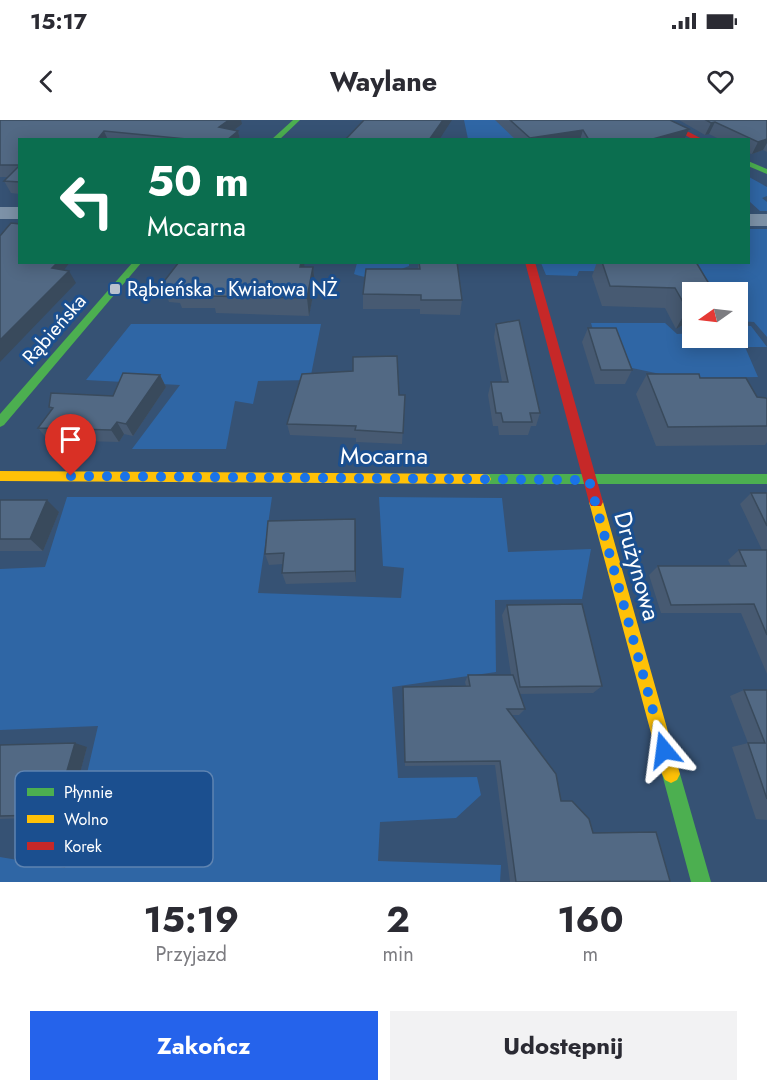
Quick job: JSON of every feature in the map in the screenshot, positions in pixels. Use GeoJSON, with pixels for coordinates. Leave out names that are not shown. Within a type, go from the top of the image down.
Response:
{"type":"FeatureCollection","features":[{"type":"Feature","properties":{"kind":"street"},"geometry":{"type":"LineString","coordinates":[[276,138],[297,120]]}},
{"type":"Feature","properties":{"kind":"street"},"geometry":{"type":"LineString","coordinates":[[662,120],[697,138]]}},
{"type":"Feature","properties":{"kind":"street"},"geometry":{"type":"LineString","coordinates":[[750,164],[767,172]]}},
{"type":"Feature","properties":{"kind":"street"},"geometry":{"type":"LineString","coordinates":[[0,213],[18,213]]}},
{"type":"Feature","properties":{"kind":"street"},"geometry":{"type":"LineString","coordinates":[[750,220],[767,220]]}},
{"type":"Feature","properties":{"kind":"street","name":"Rąbieńska"},"geometry":{"type":"LineString","coordinates":[[0,422],[136,264]]}},
{"type":"Feature","properties":{"kind":"street","name":"Drużynowa"},"geometry":{"type":"LineString","coordinates":[[531,264],[701,882]]}},
{"type":"Feature","properties":{"kind":"street","name":"Mocarna"},"geometry":{"type":"LineString","coordinates":[[0,476],[767,479]]}},
{"type":"Feature","properties":{"kind":"shaded area"},"geometry":{"type":"Polygon","coordinates":[[[464,120],[505,120],[515,138],[468,138],[464,120]]]}},
{"type":"Feature","properties":{"kind":"shaded area"},"geometry":{"type":"Polygon","coordinates":[[[750,178],[767,187],[767,196],[762,198],[767,202],[767,211],[760,211],[750,202],[750,178]]]}},
{"type":"Feature","properties":{"kind":"shaded area"},"geometry":{"type":"Polygon","coordinates":[[[750,229],[767,229],[767,337],[754,322],[748,322],[748,282],[694,282],[689,272],[579,271],[577,276],[546,275],[541,264],[750,264],[750,229]]]}},
{"type":"Feature","properties":{"kind":"shaded area"},"geometry":{"type":"Polygon","coordinates":[[[357,264],[409,264],[409,266],[382,276],[369,277],[354,274],[357,264]]]}},
{"type":"Feature","properties":{"kind":"shaded area"},"geometry":{"type":"Polygon","coordinates":[[[591,323],[665,323],[677,334],[682,334],[682,348],[745,348],[758,377],[679,378],[632,368],[620,341],[595,337],[591,323]]]}},
{"type":"Feature","properties":{"kind":"shaded area"},"geometry":{"type":"Polygon","coordinates":[[[131,324],[321,324],[310,380],[258,381],[253,404],[235,401],[226,449],[132,449],[180,385],[86,380],[131,324]]]}},
{"type":"Feature","properties":{"kind":"shaded area"},"geometry":{"type":"Polygon","coordinates":[[[748,326],[751,326],[767,347],[748,347],[748,326]]]}},
{"type":"Feature","properties":{"kind":"shaded area"},"geometry":{"type":"Polygon","coordinates":[[[67,497],[272,497],[258,593],[401,598],[404,568],[383,566],[379,497],[502,498],[508,552],[591,549],[582,599],[495,600],[496,672],[392,687],[398,778],[477,777],[481,795],[456,818],[380,822],[378,861],[501,865],[500,882],[0,882],[0,857],[15,860],[15,867],[213,867],[213,771],[88,771],[98,726],[0,730],[0,569],[45,567],[67,497]]]}},
{"type":"Feature","properties":{"kind":"building"},"geometry":{"type":"Polygon","coordinates":[[[0,120],[229,120],[219,127],[238,131],[229,138],[176,138],[104,131],[99,138],[18,138],[18,165],[0,165],[0,120]]]}},
{"type":"Feature","properties":{"kind":"building"},"geometry":{"type":"Polygon","coordinates":[[[364,120],[443,120],[430,138],[347,138],[364,120]]]}},
{"type":"Feature","properties":{"kind":"building"},"geometry":{"type":"Polygon","coordinates":[[[510,120],[670,120],[689,129],[657,138],[588,138],[583,130],[530,138],[510,120]]]}},
{"type":"Feature","properties":{"kind":"building"},"geometry":{"type":"Polygon","coordinates":[[[706,120],[767,120],[767,139],[758,142],[715,122],[711,123],[706,120]]]}},
{"type":"Feature","properties":{"kind":"building"},"geometry":{"type":"Polygon","coordinates":[[[18,167],[18,182],[4,181],[18,167]]]}},
{"type":"Feature","properties":{"kind":"building"},"geometry":{"type":"Polygon","coordinates":[[[11,223],[18,224],[18,264],[56,264],[52,268],[69,271],[0,340],[0,236],[11,223]]]}},
{"type":"Feature","properties":{"kind":"building"},"geometry":{"type":"Polygon","coordinates":[[[177,264],[301,264],[300,267],[313,267],[307,298],[211,296],[213,291],[175,290],[178,285],[162,284],[177,264]]]}},
{"type":"Feature","properties":{"kind":"building"},"geometry":{"type":"Polygon","coordinates":[[[419,264],[457,264],[462,300],[421,300],[421,295],[363,294],[366,269],[420,269],[419,264]]]}},
{"type":"Feature","properties":{"kind":"building"},"geometry":{"type":"Polygon","coordinates":[[[603,264],[697,264],[708,282],[682,282],[682,300],[675,288],[610,286],[603,264]]]}},
{"type":"Feature","properties":{"kind":"building"},"geometry":{"type":"Polygon","coordinates":[[[519,320],[540,413],[530,413],[532,422],[503,422],[501,413],[496,413],[491,382],[508,382],[496,324],[519,320]]]}},
{"type":"Feature","properties":{"kind":"building"},"geometry":{"type":"Polygon","coordinates":[[[588,328],[616,328],[632,370],[601,370],[588,328]]]}},
{"type":"Feature","properties":{"kind":"building"},"geometry":{"type":"Polygon","coordinates":[[[397,356],[399,395],[405,395],[403,433],[355,430],[356,426],[287,424],[302,374],[353,371],[353,357],[397,356]]]}},
{"type":"Feature","properties":{"kind":"building"},"geometry":{"type":"Polygon","coordinates":[[[123,373],[160,375],[126,424],[117,422],[111,430],[38,428],[53,408],[49,407],[51,393],[113,396],[123,373]]]}},
{"type":"Feature","properties":{"kind":"building"},"geometry":{"type":"Polygon","coordinates":[[[647,374],[699,374],[700,378],[746,378],[757,397],[767,399],[767,426],[668,427],[647,374]]]}},
{"type":"Feature","properties":{"kind":"building"},"geometry":{"type":"Polygon","coordinates":[[[751,493],[767,493],[767,526],[751,493]]]}},
{"type":"Feature","properties":{"kind":"building"},"geometry":{"type":"Polygon","coordinates":[[[0,500],[47,500],[30,539],[0,539],[0,500]]]}},
{"type":"Feature","properties":{"kind":"building"},"geometry":{"type":"Polygon","coordinates":[[[355,519],[355,571],[282,573],[284,553],[265,554],[268,521],[355,519]]]}},
{"type":"Feature","properties":{"kind":"building"},"geometry":{"type":"Polygon","coordinates":[[[739,550],[767,550],[767,635],[754,604],[671,605],[658,566],[746,566],[739,550]]]}},
{"type":"Feature","properties":{"kind":"building"},"geometry":{"type":"Polygon","coordinates":[[[582,604],[602,686],[520,687],[507,605],[582,604]]]}},
{"type":"Feature","properties":{"kind":"building"},"geometry":{"type":"Polygon","coordinates":[[[468,675],[513,675],[525,709],[507,709],[556,774],[561,801],[572,801],[589,819],[593,833],[656,832],[670,881],[516,882],[500,761],[405,762],[403,687],[470,686],[468,675]]]}},
{"type":"Feature","properties":{"kind":"building"},"geometry":{"type":"Polygon","coordinates":[[[744,690],[767,690],[767,799],[748,743],[765,743],[744,690]]]}},
{"type":"Feature","properties":{"kind":"building"},"geometry":{"type":"Polygon","coordinates":[[[75,743],[67,771],[15,771],[15,816],[0,816],[0,745],[75,743]]]}},
{"type":"Feature","properties":{"kind":"traffic: fast"},"geometry":{"type":"LineString","coordinates":[[276,138],[297,120]]}},
{"type":"Feature","properties":{"kind":"traffic: fast"},"geometry":{"type":"LineString","coordinates":[[750,164],[767,172]]}},
{"type":"Feature","properties":{"kind":"traffic: fast"},"geometry":{"type":"LineString","coordinates":[[0,422],[136,264]]}},
{"type":"Feature","properties":{"kind":"traffic: fast"},"geometry":{"type":"LineString","coordinates":[[484,479],[767,479]]}},
{"type":"Feature","properties":{"kind":"traffic: fast"},"geometry":{"type":"LineString","coordinates":[[671,774],[701,882]]}},
{"type":"Feature","properties":{"kind":"traffic: slow"},"geometry":{"type":"LineString","coordinates":[[0,476],[484,479]]}},
{"type":"Feature","properties":{"kind":"traffic: slow"},"geometry":{"type":"LineString","coordinates":[[596,502],[671,774]]}},
{"type":"Feature","properties":{"kind":"traffic: jam"},"geometry":{"type":"LineString","coordinates":[[661,120],[697,138]]}},
{"type":"Feature","properties":{"kind":"traffic: jam"},"geometry":{"type":"LineString","coordinates":[[531,264],[596,502]]}},
{"type":"Feature","properties":{"kind":"place","name":"Rąbieńska - Kwiatowa NŻ"},"geometry":{"type":"Point","coordinates":[115,289]}},
{"type":"Feature","properties":{"kind":"route"},"geometry":{"type":"LineString","coordinates":[[71,476],[589,480],[664,750]]}}]}
